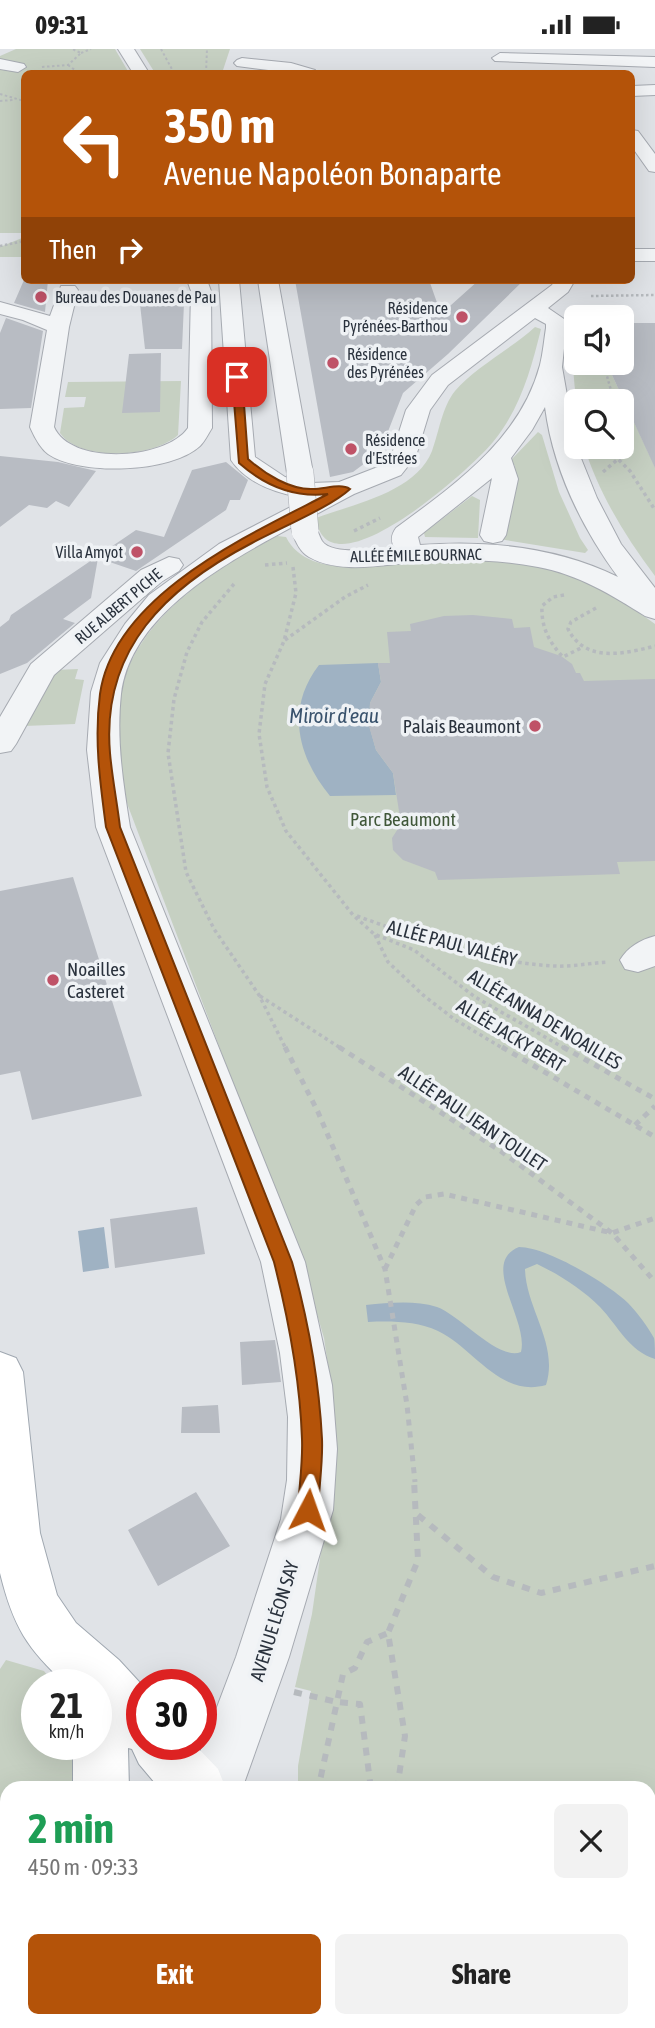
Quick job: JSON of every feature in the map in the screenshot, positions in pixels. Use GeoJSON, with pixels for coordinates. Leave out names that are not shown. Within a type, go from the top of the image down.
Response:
{"type":"FeatureCollection","features":[{"type":"Feature","properties":{"kind":"main road"},"geometry":{"type":"LineString","coordinates":[[2,1401],[15,1533],[34,1605],[57,1641],[89,1669]]}},
{"type":"Feature","properties":{"kind":"main road"},"geometry":{"type":"LineString","coordinates":[[112,1692],[126,1708]]}},
{"type":"Feature","properties":{"kind":"main road"},"geometry":{"type":"LineString","coordinates":[[101,1760],[101,1781]]}},
{"type":"Feature","properties":{"kind":"main road"},"geometry":{"type":"LineString","coordinates":[[172,1760],[191,1781]]}},
{"type":"Feature","properties":{"kind":"street"},"geometry":{"type":"LineString","coordinates":[[126,49],[139,70]]}},
{"type":"Feature","properties":{"kind":"street"},"geometry":{"type":"LineString","coordinates":[[500,60],[655,62]]}},
{"type":"Feature","properties":{"kind":"street"},"geometry":{"type":"LineString","coordinates":[[243,62],[298,70]]}},
{"type":"Feature","properties":{"kind":"street"},"geometry":{"type":"LineString","coordinates":[[0,64],[26,68]]}},
{"type":"Feature","properties":{"kind":"street"},"geometry":{"type":"LineString","coordinates":[[635,91],[655,90]]}},
{"type":"Feature","properties":{"kind":"street"},"geometry":{"type":"LineString","coordinates":[[635,172],[655,169],[636,127]]}},
{"type":"Feature","properties":{"kind":"street"},"geometry":{"type":"LineString","coordinates":[[635,255],[655,255]]}},
{"type":"Feature","properties":{"kind":"street"},"geometry":{"type":"LineString","coordinates":[[68,290],[58,327],[41,427],[48,439],[60,450],[108,461],[170,453],[194,440],[200,428],[201,291],[198,284]]}},
{"type":"Feature","properties":{"kind":"street"},"geometry":{"type":"LineString","coordinates":[[229,284],[243,460],[292,490],[319,485],[269,284]]}},
{"type":"Feature","properties":{"kind":"street"},"geometry":{"type":"LineString","coordinates":[[543,284],[532,308],[556,321],[551,367],[559,424],[584,498],[603,535],[655,608]]}},
{"type":"Feature","properties":{"kind":"street","name":"AVENUE LÉON SAY"},"geometry":{"type":"LineString","coordinates":[[217,1781],[260,1671],[308,1510],[312,1442],[307,1380],[298,1318],[283,1262],[113,827],[103,750],[106,692],[115,663],[135,629],[159,601],[319,485],[391,470],[399,463],[418,410],[440,380],[563,284]]}},
{"type":"Feature","properties":{"kind":"street"},"geometry":{"type":"LineString","coordinates":[[0,308],[30,315],[58,327]]}},
{"type":"Feature","properties":{"kind":"street"},"geometry":{"type":"LineString","coordinates":[[409,544],[498,457],[525,421],[551,367]]}},
{"type":"Feature","properties":{"kind":"street"},"geometry":{"type":"LineString","coordinates":[[525,421],[559,424]]}},
{"type":"Feature","properties":{"kind":"street"},"geometry":{"type":"LineString","coordinates":[[467,487],[488,501],[487,534],[505,478],[498,457]]}},
{"type":"Feature","properties":{"kind":"street","name":"ALLÉE ÉMILE BOURNAC"},"geometry":{"type":"LineString","coordinates":[[319,485],[305,531],[309,543],[316,551],[370,569],[409,544],[461,552],[522,556],[574,568],[606,581],[655,608]]}},
{"type":"Feature","properties":{"kind":"street","name":"RUE ALBERT PICHE"},"geometry":{"type":"LineString","coordinates":[[0,744],[41,670],[151,576],[205,542],[319,485]]}},
{"type":"Feature","properties":{"kind":"path"},"geometry":{"type":"LineString","coordinates":[[72,49],[81,53]]}},
{"type":"Feature","properties":{"kind":"path"},"geometry":{"type":"LineString","coordinates":[[26,68],[68,65],[81,53],[91,49]]}},
{"type":"Feature","properties":{"kind":"path"},"geometry":{"type":"LineString","coordinates":[[162,49],[172,70]]}},
{"type":"Feature","properties":{"kind":"path"},"geometry":{"type":"LineString","coordinates":[[206,70],[207,49]]}},
{"type":"Feature","properties":{"kind":"path"},"geometry":{"type":"LineString","coordinates":[[68,65],[75,70]]}},
{"type":"Feature","properties":{"kind":"path"},"geometry":{"type":"LineString","coordinates":[[0,94],[21,100]]}},
{"type":"Feature","properties":{"kind":"path"},"geometry":{"type":"LineString","coordinates":[[0,101],[18,100]]}},
{"type":"Feature","properties":{"kind":"path"},"geometry":{"type":"LineString","coordinates":[[0,246],[21,242]]}},
{"type":"Feature","properties":{"kind":"path"},"geometry":{"type":"LineString","coordinates":[[591,296],[655,295]]}},
{"type":"Feature","properties":{"kind":"path"},"geometry":{"type":"LineString","coordinates":[[618,459],[630,471],[655,510]]}},
{"type":"Feature","properties":{"kind":"path"},"geometry":{"type":"LineString","coordinates":[[257,570],[268,563],[292,562],[296,593],[284,641],[265,684],[259,734],[267,787],[286,831],[353,915]]}},
{"type":"Feature","properties":{"kind":"path"},"geometry":{"type":"LineString","coordinates":[[284,641],[345,597],[370,569]]}},
{"type":"Feature","properties":{"kind":"path"},"geometry":{"type":"LineString","coordinates":[[245,577],[233,584],[202,621],[187,652],[174,699],[168,753],[187,872],[214,929],[259,995],[318,1112],[385,1269],[407,1405],[418,1515],[418,1560],[388,1633],[405,1736],[398,1781]]}},
{"type":"Feature","properties":{"kind":"path"},"geometry":{"type":"LineString","coordinates":[[573,594],[548,600],[542,606],[541,614],[547,641],[563,657],[583,647]]}},
{"type":"Feature","properties":{"kind":"path"},"geometry":{"type":"LineString","coordinates":[[600,606],[571,622],[568,629],[570,636],[583,647],[614,654],[655,646]]}},
{"type":"Feature","properties":{"kind":"path","name":"ALLÉE ANNA DE NOAILLES"},"geometry":{"type":"LineString","coordinates":[[353,915],[374,934],[414,950],[475,997],[655,1099]]}},
{"type":"Feature","properties":{"kind":"path","name":"ALLÉE PAUL VALÉRY"},"geometry":{"type":"LineString","coordinates":[[353,915],[407,934],[499,958],[556,966],[647,954]]}},
{"type":"Feature","properties":{"kind":"path","name":"ALLÉE JACKY BERT"},"geometry":{"type":"LineString","coordinates":[[374,934],[388,962],[454,1019],[655,1137]]}},
{"type":"Feature","properties":{"kind":"path","name":"ALLÉE PAUL JEAN TOULET"},"geometry":{"type":"LineString","coordinates":[[259,995],[502,1152],[612,1233],[655,1282]]}},
{"type":"Feature","properties":{"kind":"path"},"geometry":{"type":"LineString","coordinates":[[635,1125],[655,1105]]}},
{"type":"Feature","properties":{"kind":"path"},"geometry":{"type":"LineString","coordinates":[[385,1269],[416,1205],[425,1197],[444,1193],[612,1233],[655,1218]]}},
{"type":"Feature","properties":{"kind":"path"},"geometry":{"type":"LineString","coordinates":[[418,1515],[493,1577],[541,1594],[655,1566]]}},
{"type":"Feature","properties":{"kind":"path"},"geometry":{"type":"LineString","coordinates":[[320,1781],[343,1674],[355,1668],[367,1642],[388,1633]]}},
{"type":"Feature","properties":{"kind":"path"},"geometry":{"type":"LineString","coordinates":[[293,1692],[359,1704],[370,1781]]}},
{"type":"Feature","properties":{"kind":"green space"},"geometry":{"type":"Polygon","coordinates":[[[16,49],[115,49],[127,70],[21,70],[21,233],[0,233],[0,56],[16,49]]]}},
{"type":"Feature","properties":{"kind":"green space"},"geometry":{"type":"Polygon","coordinates":[[[140,49],[230,49],[223,70],[153,70],[140,49]]]}},
{"type":"Feature","properties":{"kind":"green space"},"geometry":{"type":"Polygon","coordinates":[[[21,238],[21,257],[0,257],[0,247],[21,238]]]}},
{"type":"Feature","properties":{"kind":"green space"},"geometry":{"type":"Polygon","coordinates":[[[535,327],[541,329],[529,374],[517,403],[493,442],[480,456],[431,498],[401,520],[372,536],[345,544],[326,539],[316,518],[382,495],[412,477],[424,465],[432,451],[444,412],[455,391],[535,327]]]}},
{"type":"Feature","properties":{"kind":"green space"},"geometry":{"type":"Polygon","coordinates":[[[574,375],[612,375],[619,389],[575,389],[574,375]]]}},
{"type":"Feature","properties":{"kind":"green space"},"geometry":{"type":"Polygon","coordinates":[[[181,381],[178,435],[167,443],[135,452],[100,452],[83,449],[60,433],[64,408],[84,407],[86,397],[65,397],[68,382],[181,381]]]}},
{"type":"Feature","properties":{"kind":"green space"},"geometry":{"type":"Polygon","coordinates":[[[634,422],[655,467],[655,576],[614,514],[588,459],[634,459],[634,422]]]}},
{"type":"Feature","properties":{"kind":"green space"},"geometry":{"type":"Polygon","coordinates":[[[538,432],[542,435],[559,492],[588,550],[585,553],[499,539],[515,466],[510,461],[538,432]]]}},
{"type":"Feature","properties":{"kind":"green space"},"geometry":{"type":"Polygon","coordinates":[[[472,496],[480,500],[478,538],[425,537],[424,533],[472,496]]]}},
{"type":"Feature","properties":{"kind":"green space","name":"Parc Beaumont"},"geometry":{"type":"Polygon","coordinates":[[[277,536],[286,537],[298,552],[313,561],[332,566],[375,566],[455,558],[515,561],[553,569],[589,583],[655,624],[655,1781],[298,1781],[298,1766],[311,1691],[295,1687],[312,1614],[330,1489],[329,1373],[324,1338],[305,1273],[128,806],[117,757],[117,713],[125,675],[143,641],[168,611],[199,584],[277,536]]]}},
{"type":"Feature","properties":{"kind":"green space"},"geometry":{"type":"Polygon","coordinates":[[[78,669],[75,679],[84,680],[75,724],[24,726],[55,670],[78,669]]]}},
{"type":"Feature","properties":{"kind":"green space"},"geometry":{"type":"Polygon","coordinates":[[[6,1660],[37,1669],[21,1669],[21,1760],[81,1760],[80,1781],[0,1781],[0,1669],[6,1660]]]}},
{"type":"Feature","properties":{"kind":"water","name":"Miroir d'eau"},"geometry":{"type":"Polygon","coordinates":[[[378,663],[381,682],[370,703],[369,725],[376,750],[393,773],[396,795],[330,796],[303,749],[299,716],[308,682],[319,665],[378,663]]]}},
{"type":"Feature","properties":{"kind":"water"},"geometry":{"type":"Polygon","coordinates":[[[104,1227],[109,1268],[83,1272],[78,1231],[104,1227]]]}},
{"type":"Feature","properties":{"kind":"water"},"geometry":{"type":"Polygon","coordinates":[[[519,1247],[560,1259],[592,1276],[628,1303],[654,1338],[655,1359],[631,1344],[586,1294],[537,1264],[525,1269],[548,1355],[546,1385],[530,1387],[501,1378],[451,1339],[430,1328],[403,1322],[368,1322],[366,1305],[419,1303],[446,1312],[501,1350],[521,1352],[522,1339],[504,1279],[504,1266],[508,1255],[519,1247]]]}},
{"type":"Feature","properties":{"kind":"building"},"geometry":{"type":"Polygon","coordinates":[[[22,284],[48,284],[45,312],[14,303],[22,284]]]}},
{"type":"Feature","properties":{"kind":"building"},"geometry":{"type":"Polygon","coordinates":[[[296,284],[430,284],[441,314],[475,284],[520,284],[448,354],[403,393],[380,452],[353,472],[330,477],[296,284]]]}},
{"type":"Feature","properties":{"kind":"building"},"geometry":{"type":"Polygon","coordinates":[[[184,303],[182,349],[145,349],[140,304],[184,303]]]}},
{"type":"Feature","properties":{"kind":"building"},"geometry":{"type":"Polygon","coordinates":[[[6,318],[43,331],[31,408],[0,409],[0,333],[6,318]]]}},
{"type":"Feature","properties":{"kind":"building"},"geometry":{"type":"Polygon","coordinates":[[[634,323],[655,323],[655,468],[634,423],[634,389],[618,389],[612,375],[634,375],[634,323]]]}},
{"type":"Feature","properties":{"kind":"building"},"geometry":{"type":"Polygon","coordinates":[[[161,353],[160,412],[122,413],[129,354],[161,353]]]}},
{"type":"Feature","properties":{"kind":"building"},"geometry":{"type":"Polygon","coordinates":[[[0,456],[58,462],[96,471],[69,507],[56,501],[47,508],[29,505],[0,527],[0,456]]]}},
{"type":"Feature","properties":{"kind":"building"},"geometry":{"type":"Polygon","coordinates":[[[226,462],[248,480],[240,500],[230,500],[226,510],[136,571],[98,558],[91,598],[63,619],[75,623],[27,663],[0,674],[0,627],[11,615],[136,530],[164,537],[192,470],[226,462]]]}},
{"type":"Feature","properties":{"kind":"building","name":"Palais Beaumont"},"geometry":{"type":"Polygon","coordinates":[[[473,615],[512,619],[514,628],[530,627],[534,647],[561,656],[572,664],[584,681],[655,679],[655,861],[617,862],[620,874],[438,880],[435,872],[403,860],[393,850],[392,838],[401,824],[393,773],[376,750],[369,726],[370,703],[381,682],[378,663],[390,663],[387,632],[411,631],[410,624],[444,616],[473,615]]]}},
{"type":"Feature","properties":{"kind":"building","name":"Noailles Casteret"},"geometry":{"type":"Polygon","coordinates":[[[73,877],[142,1096],[32,1120],[20,1071],[0,1075],[0,891],[73,877]]]}},
{"type":"Feature","properties":{"kind":"building"},"geometry":{"type":"Polygon","coordinates":[[[197,1207],[205,1254],[115,1268],[110,1219],[197,1207]]]}},
{"type":"Feature","properties":{"kind":"building"},"geometry":{"type":"Polygon","coordinates":[[[275,1340],[281,1382],[242,1385],[240,1342],[275,1340]]]}},
{"type":"Feature","properties":{"kind":"building"},"geometry":{"type":"Polygon","coordinates":[[[218,1405],[220,1433],[181,1433],[182,1407],[218,1405]]]}},
{"type":"Feature","properties":{"kind":"building"},"geometry":{"type":"Polygon","coordinates":[[[196,1492],[230,1546],[158,1586],[128,1530],[196,1492]]]}},
{"type":"Feature","properties":{"kind":"place","name":"Bureau des Douanes de Pau"},"geometry":{"type":"Point","coordinates":[41,297]}},
{"type":"Feature","properties":{"kind":"place","name":"Résidence Pyrénées-Barthou"},"geometry":{"type":"Point","coordinates":[462,317]}},
{"type":"Feature","properties":{"kind":"place","name":"Résidence des Pyrénées"},"geometry":{"type":"Point","coordinates":[333,363]}},
{"type":"Feature","properties":{"kind":"place","name":"Résidence d'Estrées"},"geometry":{"type":"Point","coordinates":[351,449]}},
{"type":"Feature","properties":{"kind":"place","name":"Villa Amyot"},"geometry":{"type":"Point","coordinates":[137,552]}},
{"type":"Feature","properties":{"kind":"place","name":"Palais Beaumont"},"geometry":{"type":"Point","coordinates":[535,726]}},
{"type":"Feature","properties":{"kind":"place","name":"Noailles Casteret"},"geometry":{"type":"Point","coordinates":[53,980]}},
{"type":"Feature","properties":{"kind":"route"},"geometry":{"type":"LineString","coordinates":[[237,377],[243,460],[254,470],[292,490],[311,493],[345,489],[229,550],[159,601],[135,629],[115,663],[106,692],[103,750],[113,827],[283,1262],[298,1318],[307,1380],[312,1442],[308,1510]]}}]}
